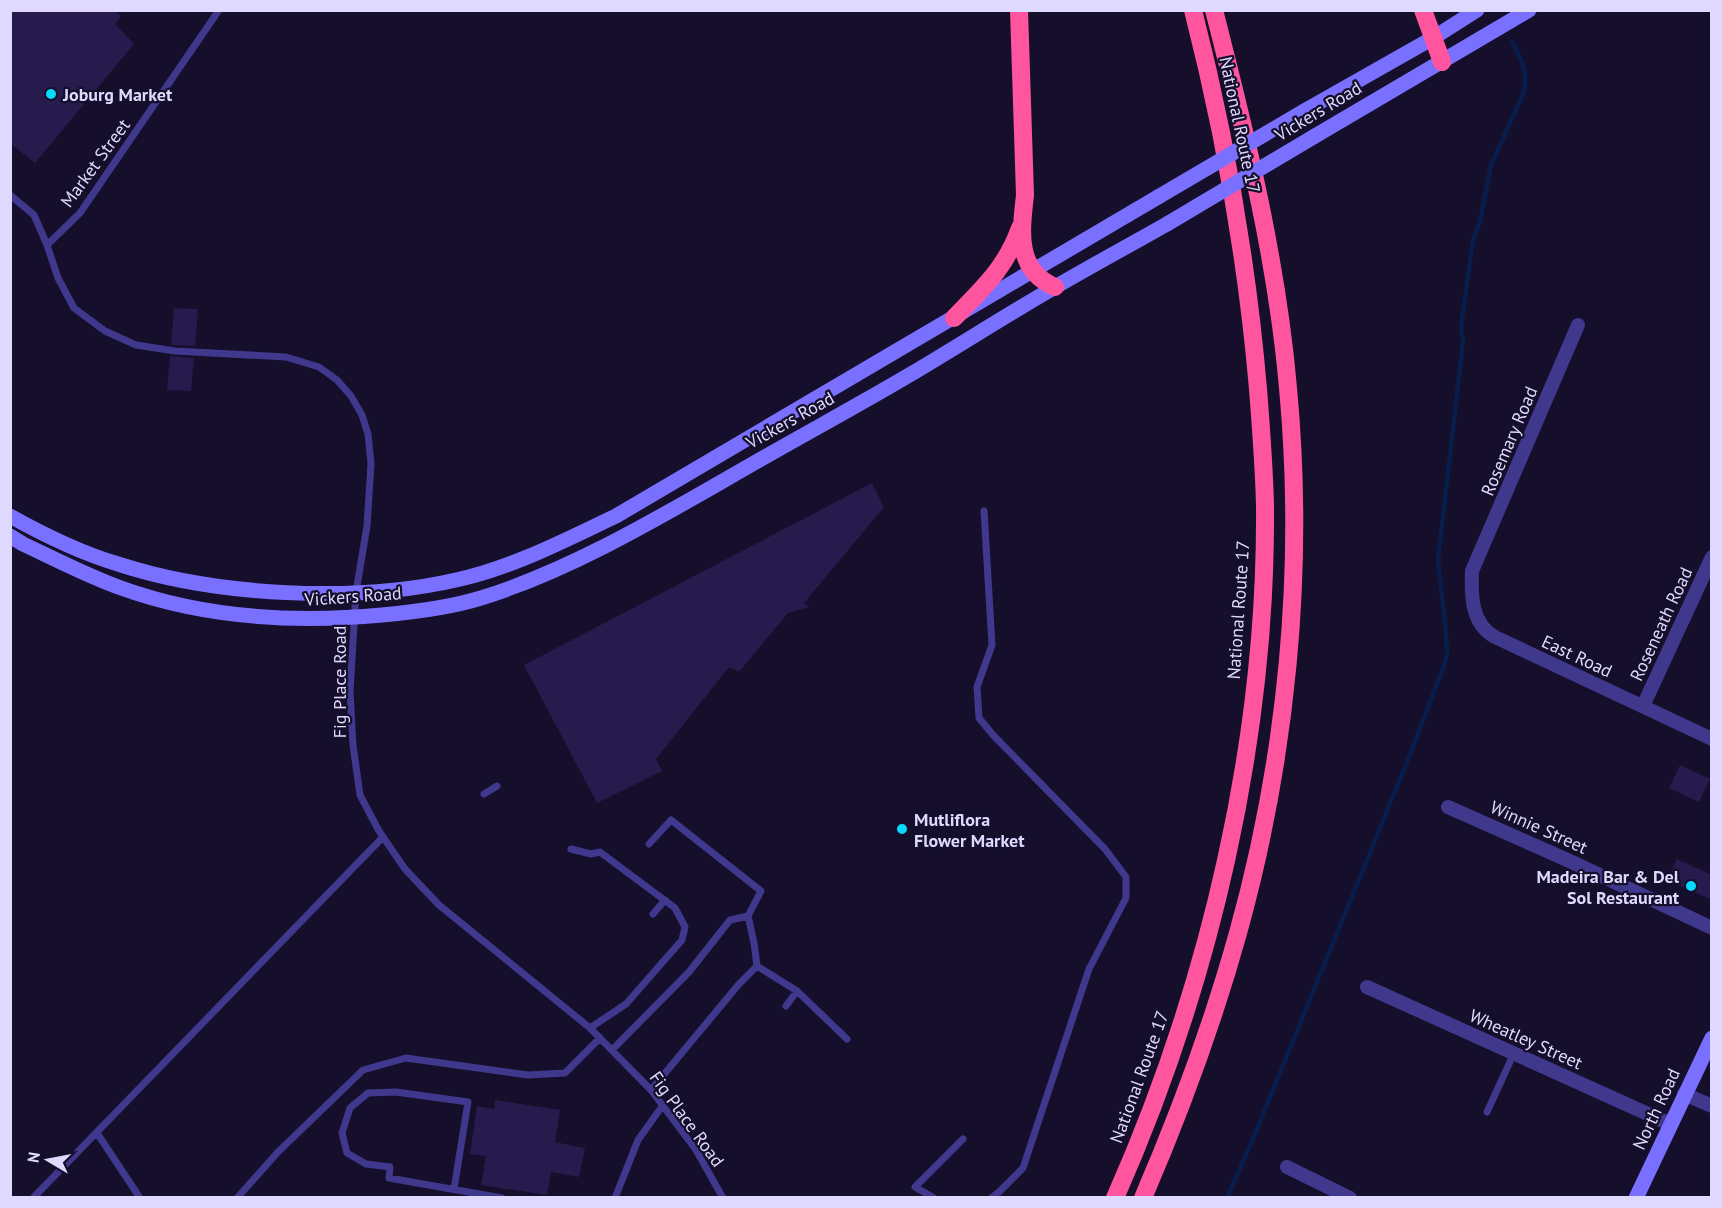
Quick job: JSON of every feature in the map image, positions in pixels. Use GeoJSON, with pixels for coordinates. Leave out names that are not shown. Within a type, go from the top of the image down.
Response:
{"type":"FeatureCollection","features":[{"type":"Feature","properties":{"kind":"highway"},"geometry":{"type":"LineString","coordinates":[[1019,10],[1025,195],[1022,244],[1025,257],[1033,270],[1041,279],[1055,287]]}},
{"type":"Feature","properties":{"kind":"highway","name":"National Route 17"},"geometry":{"type":"LineString","coordinates":[[1115,1197],[1128,1170],[1167,1066],[1198,970],[1220,886],[1247,747],[1263,588],[1264,461],[1252,324],[1222,135],[1193,10]]}},
{"type":"Feature","properties":{"kind":"highway"},"geometry":{"type":"LineString","coordinates":[[1143,1197],[1169,1137],[1216,1005],[1238,932],[1270,792],[1283,708],[1290,634],[1295,539],[1293,468],[1288,388],[1276,289],[1260,197],[1214,10]]}},
{"type":"Feature","properties":{"kind":"highway"},"geometry":{"type":"LineString","coordinates":[[1423,10],[1442,62]]}},
{"type":"Feature","properties":{"kind":"highway"},"geometry":{"type":"LineString","coordinates":[[954,318],[999,269],[1009,255],[1022,224]]}},
{"type":"Feature","properties":{"kind":"main road","name":"Vickers Road"},"geometry":{"type":"LineString","coordinates":[[10,516],[75,548],[119,565],[191,582],[256,590],[319,593],[407,589],[457,580],[497,569],[616,516],[1158,196],[1433,38],[1477,10]]}},
{"type":"Feature","properties":{"kind":"main road","name":"Vickers Road"},"geometry":{"type":"LineString","coordinates":[[10,536],[122,588],[202,609],[251,616],[309,620],[406,613],[460,603],[514,586],[569,563],[668,511],[900,380],[1529,10]]}},
{"type":"Feature","properties":{"kind":"main road","name":"North Road"},"geometry":{"type":"LineString","coordinates":[[1636,1197],[1712,1038]]}},
{"type":"Feature","properties":{"kind":"street","name":"Rosemary Road"},"geometry":{"type":"LineString","coordinates":[[1472,571],[1578,325]]}},
{"type":"Feature","properties":{"kind":"street","name":"Roseneath Road"},"geometry":{"type":"LineString","coordinates":[[1643,706],[1712,557]]}},
{"type":"Feature","properties":{"kind":"street","name":"East Road"},"geometry":{"type":"LineString","coordinates":[[1472,571],[1475,612],[1477,620],[1487,633],[1712,739]]}},
{"type":"Feature","properties":{"kind":"street","name":"Winnie Street"},"geometry":{"type":"LineString","coordinates":[[1449,807],[1712,928]]}},
{"type":"Feature","properties":{"kind":"street","name":"Wheatley Street"},"geometry":{"type":"LineString","coordinates":[[1367,987],[1670,1124]]}},
{"type":"Feature","properties":{"kind":"street"},"geometry":{"type":"LineString","coordinates":[[1684,1094],[1712,1106]]}},
{"type":"Feature","properties":{"kind":"street"},"geometry":{"type":"LineString","coordinates":[[1287,1167],[1350,1197]]}},
{"type":"Feature","properties":{"kind":"lane","name":"Market Street"},"geometry":{"type":"LineString","coordinates":[[48,245],[80,213],[219,10]]}},
{"type":"Feature","properties":{"kind":"lane"},"geometry":{"type":"LineString","coordinates":[[10,195],[34,215],[48,245]]}},
{"type":"Feature","properties":{"kind":"lane","name":"Fig Place Road"},"geometry":{"type":"LineString","coordinates":[[48,245],[58,278],[74,308],[105,331],[136,345],[286,357],[320,367],[337,380],[351,396],[362,415],[368,434],[371,464],[367,526],[356,592],[350,692],[353,745],[360,795],[383,837],[405,869],[439,905],[590,1028],[651,1090],[696,1150],[723,1197]]}},
{"type":"Feature","properties":{"kind":"lane"},"geometry":{"type":"LineString","coordinates":[[984,512],[992,645],[977,687],[979,718],[1105,849],[1126,877],[1126,897],[1089,969],[1023,1168],[991,1197]]}},
{"type":"Feature","properties":{"kind":"lane"},"geometry":{"type":"LineString","coordinates":[[484,794],[497,786]]}},
{"type":"Feature","properties":{"kind":"lane"},"geometry":{"type":"LineString","coordinates":[[649,844],[671,820],[760,891],[748,916],[757,966]]}},
{"type":"Feature","properties":{"kind":"lane"},"geometry":{"type":"LineString","coordinates":[[33,1197],[383,837]]}},
{"type":"Feature","properties":{"kind":"lane"},"geometry":{"type":"LineString","coordinates":[[571,849],[591,854],[600,852],[675,908],[685,927],[682,940],[670,956],[627,1004],[590,1028]]}},
{"type":"Feature","properties":{"kind":"lane"},"geometry":{"type":"LineString","coordinates":[[652,914],[665,900]]}},
{"type":"Feature","properties":{"kind":"lane"},"geometry":{"type":"LineString","coordinates":[[612,1050],[689,972],[729,920],[748,916]]}},
{"type":"Feature","properties":{"kind":"lane"},"geometry":{"type":"LineString","coordinates":[[757,966],[797,991],[847,1039]]}},
{"type":"Feature","properties":{"kind":"lane"},"geometry":{"type":"LineString","coordinates":[[651,1090],[728,997],[757,966]]}},
{"type":"Feature","properties":{"kind":"lane"},"geometry":{"type":"LineString","coordinates":[[786,1006],[797,991]]}},
{"type":"Feature","properties":{"kind":"lane"},"geometry":{"type":"LineString","coordinates":[[237,1197],[278,1152],[363,1070],[406,1058],[528,1075],[565,1072],[600,1038]]}},
{"type":"Feature","properties":{"kind":"lane"},"geometry":{"type":"LineString","coordinates":[[1487,1112],[1514,1053]]}},
{"type":"Feature","properties":{"kind":"lane"},"geometry":{"type":"LineString","coordinates":[[454,1189],[468,1102],[396,1092],[368,1093],[350,1108],[342,1133],[347,1153],[366,1164],[390,1167],[389,1178],[454,1189],[502,1197]]}},
{"type":"Feature","properties":{"kind":"lane"},"geometry":{"type":"LineString","coordinates":[[615,1197],[638,1140],[663,1105]]}},
{"type":"Feature","properties":{"kind":"lane"},"geometry":{"type":"LineString","coordinates":[[97,1133],[140,1197]]}},
{"type":"Feature","properties":{"kind":"lane"},"geometry":{"type":"LineString","coordinates":[[934,1197],[915,1187],[963,1138]]}},
{"type":"Feature","properties":{"kind":"building","name":"Joburg Market"},"geometry":{"type":"Polygon","coordinates":[[[10,10],[115,10],[121,16],[115,24],[134,44],[35,163],[10,143],[10,10]]]}},
{"type":"Feature","properties":{"kind":"building"},"geometry":{"type":"Polygon","coordinates":[[[174,308],[198,309],[195,346],[171,345],[174,308]]]}},
{"type":"Feature","properties":{"kind":"building"},"geometry":{"type":"Polygon","coordinates":[[[170,356],[194,358],[191,391],[167,390],[170,356]]]}},
{"type":"Feature","properties":{"kind":"building"},"geometry":{"type":"Polygon","coordinates":[[[872,483],[884,507],[804,603],[810,607],[788,613],[739,672],[729,667],[656,759],[662,771],[597,803],[524,665],[872,483]]]}},
{"type":"Feature","properties":{"kind":"building"},"geometry":{"type":"Polygon","coordinates":[[[1680,765],[1710,779],[1699,802],[1669,788],[1680,765]]]}},
{"type":"Feature","properties":{"kind":"building"},"geometry":{"type":"Polygon","coordinates":[[[1677,859],[1712,875],[1712,900],[1667,880],[1677,859]]]}},
{"type":"Feature","properties":{"kind":"building"},"geometry":{"type":"Polygon","coordinates":[[[495,1100],[560,1110],[555,1142],[585,1148],[579,1177],[551,1172],[547,1195],[481,1185],[486,1156],[470,1154],[477,1106],[494,1109],[495,1100]]]}},
{"type":"Feature","properties":{"kind":"waterway"},"geometry":{"type":"LineString","coordinates":[[1227,1198],[1407,762],[1447,655],[1438,560],[1463,341],[1461,326],[1473,240],[1480,221],[1491,165],[1525,86],[1524,67],[1512,42]]}},
{"type":"Feature","properties":{"kind":"place","name":"Joburg Market"},"geometry":{"type":"Point","coordinates":[51,94]}},
{"type":"Feature","properties":{"kind":"place","name":"Mutliflora Flower Market"},"geometry":{"type":"Point","coordinates":[902,829]}},
{"type":"Feature","properties":{"kind":"place","name":"Madeira Bar & Del Sol Restaurant"},"geometry":{"type":"Point","coordinates":[1691,886]}}]}
